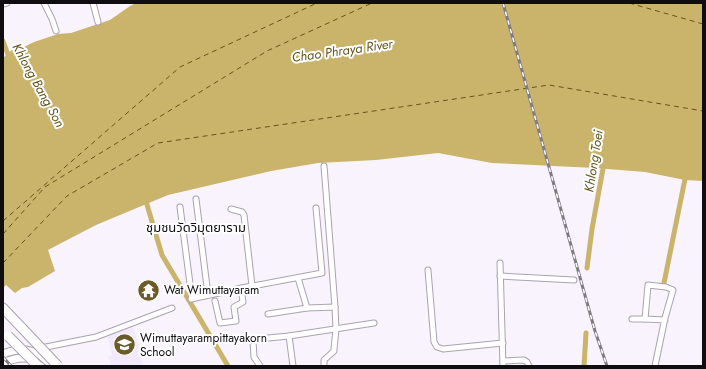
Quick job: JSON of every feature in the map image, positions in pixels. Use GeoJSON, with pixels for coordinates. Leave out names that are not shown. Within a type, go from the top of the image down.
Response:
{"type":"FeatureCollection","features":[{"type":"Feature","properties":{"kind":"highway"},"geometry":{"type":"LineString","coordinates":[[3,308],[58,366]]}},
{"type":"Feature","properties":{"kind":"highway"},"geometry":{"type":"LineString","coordinates":[[3,330],[38,366]]}},
{"type":"Feature","properties":{"kind":"main road"},"geometry":{"type":"LineString","coordinates":[[4,361],[15,351],[32,350],[40,354],[52,366]]}},
{"type":"Feature","properties":{"kind":"main road"},"geometry":{"type":"LineString","coordinates":[[4,361],[30,358],[42,366]]}},
{"type":"Feature","properties":{"kind":"street"},"geometry":{"type":"LineString","coordinates":[[3,4],[7,3]]}},
{"type":"Feature","properties":{"kind":"street"},"geometry":{"type":"LineString","coordinates":[[44,3],[56,31]]}},
{"type":"Feature","properties":{"kind":"street"},"geometry":{"type":"LineString","coordinates":[[93,3],[98,22]]}},
{"type":"Feature","properties":{"kind":"street"},"geometry":{"type":"LineString","coordinates":[[324,166],[336,329],[334,351],[324,360],[324,366]]}},
{"type":"Feature","properties":{"kind":"street"},"geometry":{"type":"LineString","coordinates":[[196,199],[208,296]]}},
{"type":"Feature","properties":{"kind":"street"},"geometry":{"type":"LineString","coordinates":[[180,207],[192,299],[322,273],[316,208]]}},
{"type":"Feature","properties":{"kind":"street"},"geometry":{"type":"LineString","coordinates":[[230,209],[242,212],[244,215],[252,286]]}},
{"type":"Feature","properties":{"kind":"street"},"geometry":{"type":"LineString","coordinates":[[500,263],[503,364],[524,360],[529,366]]}},
{"type":"Feature","properties":{"kind":"street"},"geometry":{"type":"LineString","coordinates":[[428,270],[434,342],[437,347],[443,349],[503,343]]}},
{"type":"Feature","properties":{"kind":"street"},"geometry":{"type":"LineString","coordinates":[[500,276],[574,280]]}},
{"type":"Feature","properties":{"kind":"street"},"geometry":{"type":"LineString","coordinates":[[298,278],[306,308]]}},
{"type":"Feature","properties":{"kind":"street"},"geometry":{"type":"LineString","coordinates":[[645,319],[648,285],[666,287],[673,290],[655,366]]}},
{"type":"Feature","properties":{"kind":"street"},"geometry":{"type":"LineString","coordinates":[[215,301],[220,323],[236,321],[234,307],[243,302],[241,288]]}},
{"type":"Feature","properties":{"kind":"street"},"geometry":{"type":"LineString","coordinates":[[268,314],[306,308],[335,307]]}},
{"type":"Feature","properties":{"kind":"street"},"geometry":{"type":"LineString","coordinates":[[32,350],[96,337],[172,308]]}},
{"type":"Feature","properties":{"kind":"street"},"geometry":{"type":"LineString","coordinates":[[632,319],[665,320]]}},
{"type":"Feature","properties":{"kind":"street"},"geometry":{"type":"LineString","coordinates":[[268,338],[374,323]]}},
{"type":"Feature","properties":{"kind":"street"},"geometry":{"type":"LineString","coordinates":[[289,336],[293,366]]}},
{"type":"Feature","properties":{"kind":"street"},"geometry":{"type":"LineString","coordinates":[[253,341],[254,357],[258,366]]}},
{"type":"Feature","properties":{"kind":"shaded area","name":"Wimuttayarampittayakorn School"},"geometry":{"type":"Polygon","coordinates":[[[133,325],[143,366],[111,366],[108,356],[112,355],[107,335],[133,325]]]}},
{"type":"Feature","properties":{"kind":"water","name":"Chao Phraya River"},"geometry":{"type":"Polygon","coordinates":[[[136,3],[703,3],[703,181],[685,180],[645,172],[492,163],[438,153],[376,160],[318,163],[271,171],[168,195],[96,225],[48,250],[55,271],[28,287],[22,288],[15,293],[6,285],[3,288],[3,58],[16,45],[22,48],[34,42],[58,34],[71,33],[110,20],[136,3]]]}},
{"type":"Feature","properties":{"kind":"waterway","name":"Khlong Bang Son"},"geometry":{"type":"LineString","coordinates":[[3,41],[10,60]]}},
{"type":"Feature","properties":{"kind":"waterway","name":"Khlong Toei"},"geometry":{"type":"LineString","coordinates":[[587,268],[592,229],[604,163]]}},
{"type":"Feature","properties":{"kind":"waterway"},"geometry":{"type":"LineString","coordinates":[[664,283],[686,174]]}},
{"type":"Feature","properties":{"kind":"waterway"},"geometry":{"type":"LineString","coordinates":[[145,198],[162,255],[228,366]]}},
{"type":"Feature","properties":{"kind":"waterway","name":"Khlong Toei"},"geometry":{"type":"LineString","coordinates":[[584,366],[586,333]]}},
{"type":"Feature","properties":{"kind":"ferry route"},"geometry":{"type":"LineString","coordinates":[[3,221],[180,67],[317,3]]}},
{"type":"Feature","properties":{"kind":"ferry route"},"geometry":{"type":"LineString","coordinates":[[3,234],[45,187],[267,51],[372,3]]}},
{"type":"Feature","properties":{"kind":"ferry route"},"geometry":{"type":"LineString","coordinates":[[629,3],[703,24]]}},
{"type":"Feature","properties":{"kind":"ferry route"},"geometry":{"type":"LineString","coordinates":[[3,263],[67,196],[158,143],[549,85],[703,111]]}},
{"type":"Feature","properties":{"kind":"railway"},"geometry":{"type":"LineString","coordinates":[[503,3],[595,331],[607,366]]}},
{"type":"Feature","properties":{"kind":"railway"},"geometry":{"type":"LineString","coordinates":[[3,357],[11,366]]}},
{"type":"Feature","properties":{"kind":"place","name":"Wat Wimuttayaram"},"geometry":{"type":"Point","coordinates":[148,290]}},
{"type":"Feature","properties":{"kind":"place","name":"Wimuttayarampittayakorn School"},"geometry":{"type":"Point","coordinates":[124,345]}},
{"type":"Feature","properties":{"kind":"district","name":"ชุมชนวัดวิมุตยาราม"},"geometry":{"type":"Point","coordinates":[196,227]}}]}
